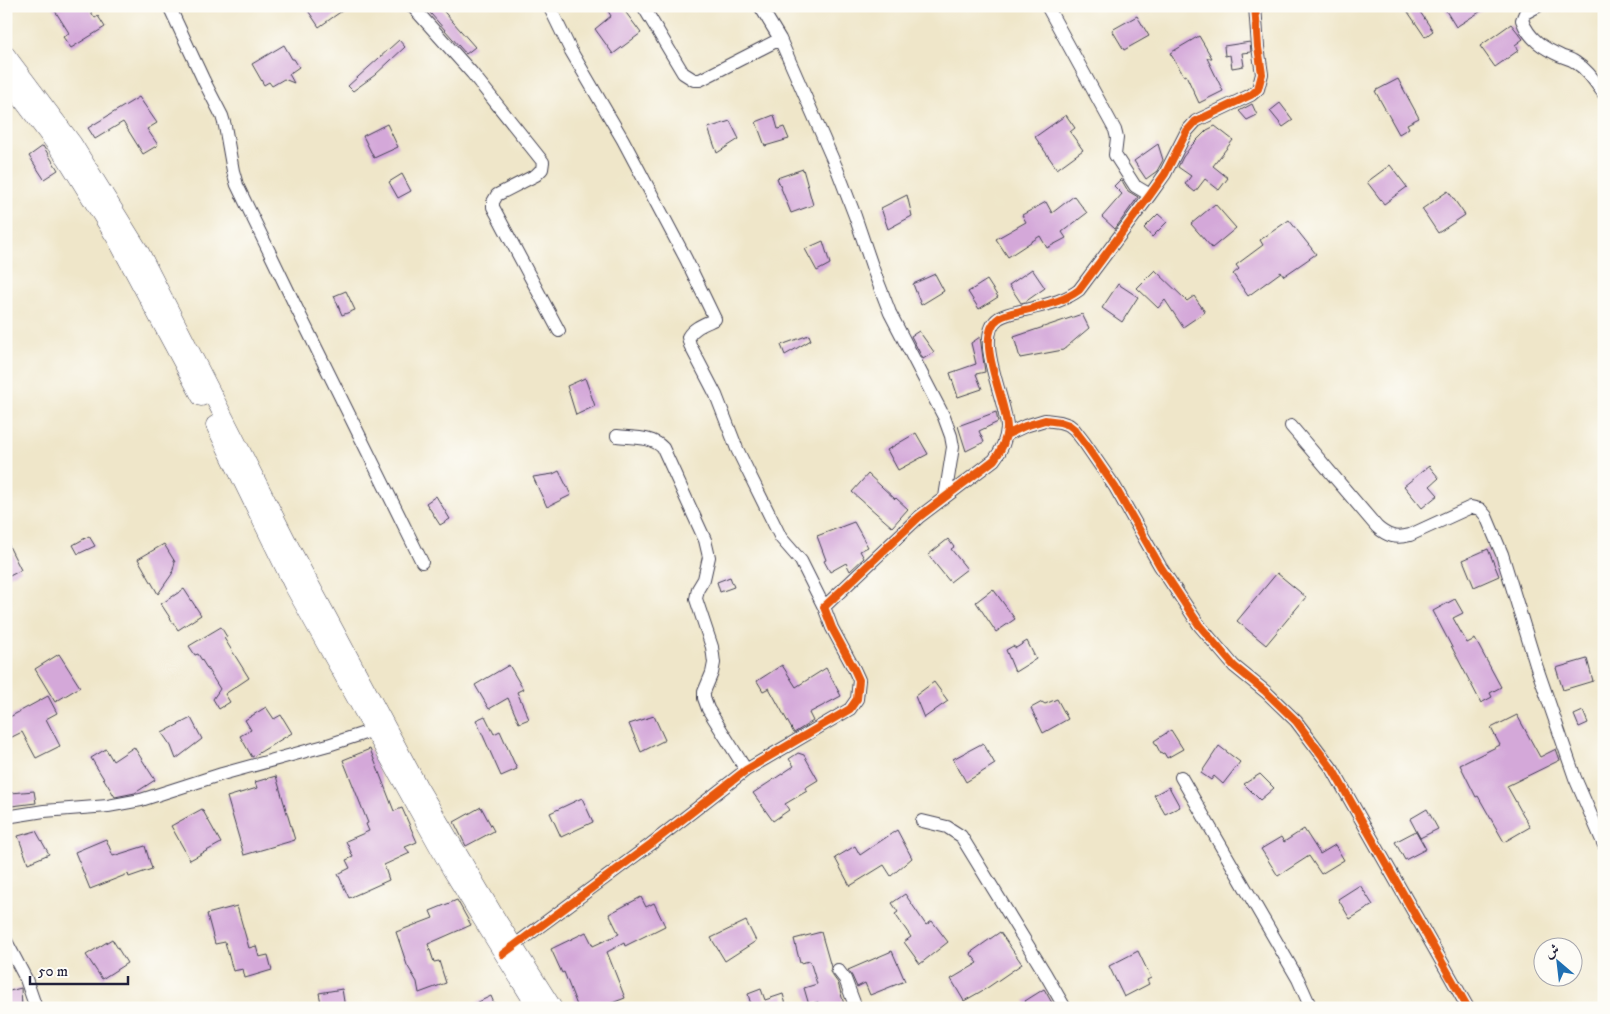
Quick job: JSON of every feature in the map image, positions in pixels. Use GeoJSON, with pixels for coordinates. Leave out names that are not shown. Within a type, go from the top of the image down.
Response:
{"type":"FeatureCollection","features":[{"type":"Feature","properties":{"kind":"main road"},"geometry":{"type":"LineString","coordinates":[[6,55],[73,144],[140,252],[379,727]]}},
{"type":"Feature","properties":{"kind":"main road"},"geometry":{"type":"LineString","coordinates":[[6,78],[66,158],[117,240],[207,410],[294,587],[379,727],[418,786],[508,950],[537,1008]]}},
{"type":"Feature","properties":{"kind":"main road"},"geometry":{"type":"LineString","coordinates":[[508,950],[553,1008]]}},
{"type":"Feature","properties":{"kind":"street"},"geometry":{"type":"LineString","coordinates":[[169,6],[226,126],[237,185],[422,562]]}},
{"type":"Feature","properties":{"kind":"street"},"geometry":{"type":"LineString","coordinates":[[412,6],[472,73],[543,162],[542,170],[536,175],[497,195],[493,202],[493,207],[559,331]]}},
{"type":"Feature","properties":{"kind":"street"},"geometry":{"type":"LineString","coordinates":[[508,950],[746,770],[850,709],[858,699],[859,680],[801,561],[781,538],[736,449],[716,395],[690,345],[688,337],[691,333],[715,320],[686,259],[549,6]]}},
{"type":"Feature","properties":{"kind":"street"},"geometry":{"type":"LineString","coordinates":[[643,6],[683,73],[694,80],[700,80],[780,39]]}},
{"type":"Feature","properties":{"kind":"street"},"geometry":{"type":"LineString","coordinates":[[760,6],[780,39],[837,169],[890,313],[948,427],[952,447],[944,498]]}},
{"type":"Feature","properties":{"kind":"street"},"geometry":{"type":"LineString","coordinates":[[1046,6],[1115,130],[1117,138],[1115,155],[1135,186],[1150,195]]}},
{"type":"Feature","properties":{"kind":"street"},"geometry":{"type":"LineString","coordinates":[[824,607],[918,518],[994,460],[1003,448],[1007,426],[990,355],[989,337],[991,327],[999,318],[1050,304],[1071,296],[1079,290],[1165,174],[1187,131],[1196,121],[1252,95],[1258,89],[1262,74],[1255,6]]}},
{"type":"Feature","properties":{"kind":"street"},"geometry":{"type":"LineString","coordinates":[[1538,6],[1525,13],[1522,20],[1527,33],[1539,45],[1573,60],[1586,70],[1604,94]]}},
{"type":"Feature","properties":{"kind":"street"},"geometry":{"type":"LineString","coordinates":[[1006,435],[1025,426],[1045,420],[1060,422],[1074,429],[1115,487],[1160,566],[1199,625],[1234,666],[1266,692],[1296,721],[1318,748],[1350,797],[1468,1008]]}},
{"type":"Feature","properties":{"kind":"street"},"geometry":{"type":"LineString","coordinates":[[1291,426],[1377,527],[1388,535],[1394,537],[1410,535],[1472,507],[1480,509],[1486,516],[1502,554],[1536,665],[1575,778],[1604,845]]}},
{"type":"Feature","properties":{"kind":"street"},"geometry":{"type":"LineString","coordinates":[[617,436],[650,440],[663,448],[706,540],[709,557],[708,564],[696,599],[712,647],[714,663],[704,692],[704,698],[708,709],[746,770]]}},
{"type":"Feature","properties":{"kind":"street"},"geometry":{"type":"LineString","coordinates":[[6,817],[108,806],[141,800],[222,774],[328,745],[379,727]]}},
{"type":"Feature","properties":{"kind":"street"},"geometry":{"type":"LineString","coordinates":[[1182,777],[1298,979],[1311,1008]]}},
{"type":"Feature","properties":{"kind":"street"},"geometry":{"type":"LineString","coordinates":[[922,821],[947,827],[961,836],[1046,975],[1064,1008]]}},
{"type":"Feature","properties":{"kind":"street"},"geometry":{"type":"LineString","coordinates":[[6,941],[26,979],[36,1008]]}},
{"type":"Feature","properties":{"kind":"street"},"geometry":{"type":"LineString","coordinates":[[838,970],[845,979],[856,1008]]}},
{"type":"Feature","properties":{"kind":"building"},"geometry":{"type":"Polygon","coordinates":[[[52,6],[87,6],[95,18],[98,16],[105,27],[71,48],[63,37],[69,33],[52,6]]]}},
{"type":"Feature","properties":{"kind":"building"},"geometry":{"type":"Polygon","coordinates":[[[305,6],[349,6],[319,27],[305,6]]]}},
{"type":"Feature","properties":{"kind":"building"},"geometry":{"type":"Polygon","coordinates":[[[424,6],[439,6],[475,47],[466,54],[424,6]]]}},
{"type":"Feature","properties":{"kind":"building"},"geometry":{"type":"Polygon","coordinates":[[[605,6],[621,6],[641,33],[613,54],[595,29],[611,16],[605,6]]]}},
{"type":"Feature","properties":{"kind":"building"},"geometry":{"type":"Polygon","coordinates":[[[1404,6],[1416,6],[1433,31],[1425,37],[1404,6]]]}},
{"type":"Feature","properties":{"kind":"building"},"geometry":{"type":"Polygon","coordinates":[[[1443,6],[1489,6],[1456,27],[1443,6]]]}},
{"type":"Feature","properties":{"kind":"building"},"geometry":{"type":"Polygon","coordinates":[[[1137,16],[1149,36],[1124,50],[1112,30],[1137,16]]]}},
{"type":"Feature","properties":{"kind":"building"},"geometry":{"type":"Polygon","coordinates":[[[1511,24],[1523,39],[1515,45],[1519,50],[1495,67],[1480,46],[1511,24]]]}},
{"type":"Feature","properties":{"kind":"building"},"geometry":{"type":"Polygon","coordinates":[[[1199,36],[1212,58],[1207,58],[1223,91],[1199,103],[1186,75],[1184,76],[1170,53],[1199,36]]]}},
{"type":"Feature","properties":{"kind":"building"},"geometry":{"type":"Polygon","coordinates":[[[399,40],[405,47],[375,75],[353,91],[348,86],[399,40]]]}},
{"type":"Feature","properties":{"kind":"building"},"geometry":{"type":"Polygon","coordinates":[[[1250,42],[1251,52],[1242,53],[1244,66],[1232,68],[1230,55],[1225,56],[1224,46],[1250,42]]]}},
{"type":"Feature","properties":{"kind":"building"},"geometry":{"type":"Polygon","coordinates":[[[284,45],[299,67],[289,74],[294,83],[284,79],[272,86],[269,82],[264,85],[252,64],[284,45]]]}},
{"type":"Feature","properties":{"kind":"building"},"geometry":{"type":"Polygon","coordinates":[[[1398,79],[1419,118],[1407,124],[1409,128],[1399,134],[1375,91],[1398,79]]]}},
{"type":"Feature","properties":{"kind":"building"},"geometry":{"type":"Polygon","coordinates":[[[139,97],[157,123],[147,129],[158,145],[143,154],[123,122],[95,139],[88,128],[139,97]]]}},
{"type":"Feature","properties":{"kind":"building"},"geometry":{"type":"Polygon","coordinates":[[[1280,103],[1293,120],[1283,127],[1270,111],[1280,103]]]}},
{"type":"Feature","properties":{"kind":"building"},"geometry":{"type":"Polygon","coordinates":[[[1252,104],[1257,115],[1247,120],[1239,111],[1252,104]]]}},
{"type":"Feature","properties":{"kind":"building"},"geometry":{"type":"Polygon","coordinates":[[[774,115],[778,129],[784,127],[789,139],[765,146],[756,122],[774,115]]]}},
{"type":"Feature","properties":{"kind":"building"},"geometry":{"type":"Polygon","coordinates":[[[1066,115],[1075,128],[1070,132],[1083,150],[1057,169],[1035,137],[1066,115]]]}},
{"type":"Feature","properties":{"kind":"building"},"geometry":{"type":"Polygon","coordinates":[[[730,121],[739,139],[717,153],[708,128],[730,121]]]}},
{"type":"Feature","properties":{"kind":"building"},"geometry":{"type":"Polygon","coordinates":[[[387,124],[398,147],[374,158],[363,136],[387,124]]]}},
{"type":"Feature","properties":{"kind":"building"},"geometry":{"type":"Polygon","coordinates":[[[1215,126],[1233,140],[1213,166],[1228,178],[1219,190],[1205,179],[1195,192],[1185,184],[1191,176],[1178,167],[1192,145],[1207,130],[1215,126]]]}},
{"type":"Feature","properties":{"kind":"building"},"geometry":{"type":"Polygon","coordinates":[[[1158,144],[1163,160],[1157,171],[1146,179],[1134,161],[1158,144]]]}},
{"type":"Feature","properties":{"kind":"building"},"geometry":{"type":"Polygon","coordinates":[[[43,146],[58,170],[44,179],[29,156],[43,146]]]}},
{"type":"Feature","properties":{"kind":"building"},"geometry":{"type":"Polygon","coordinates":[[[1390,165],[1407,187],[1384,204],[1367,182],[1390,165]]]}},
{"type":"Feature","properties":{"kind":"building"},"geometry":{"type":"Polygon","coordinates":[[[803,169],[813,205],[791,213],[777,178],[803,169]]]}},
{"type":"Feature","properties":{"kind":"building"},"geometry":{"type":"Polygon","coordinates":[[[402,174],[411,191],[398,198],[389,182],[402,174]]]}},
{"type":"Feature","properties":{"kind":"building"},"geometry":{"type":"Polygon","coordinates":[[[1121,179],[1128,191],[1138,197],[1115,229],[1102,217],[1122,194],[1114,186],[1121,179]]]}},
{"type":"Feature","properties":{"kind":"building"},"geometry":{"type":"Polygon","coordinates":[[[1448,191],[1465,215],[1438,233],[1422,209],[1448,191]]]}},
{"type":"Feature","properties":{"kind":"building"},"geometry":{"type":"Polygon","coordinates":[[[907,195],[912,216],[888,229],[881,208],[907,195]]]}},
{"type":"Feature","properties":{"kind":"building"},"geometry":{"type":"Polygon","coordinates":[[[1074,196],[1087,213],[1062,232],[1066,238],[1047,248],[1040,236],[1008,257],[996,239],[1026,222],[1022,215],[1046,202],[1052,213],[1074,196]]]}},
{"type":"Feature","properties":{"kind":"building"},"geometry":{"type":"Polygon","coordinates":[[[1215,204],[1236,228],[1212,248],[1191,224],[1215,204]]]}},
{"type":"Feature","properties":{"kind":"building"},"geometry":{"type":"Polygon","coordinates":[[[1158,214],[1167,222],[1152,237],[1144,228],[1158,214]]]}},
{"type":"Feature","properties":{"kind":"building"},"geometry":{"type":"Polygon","coordinates":[[[1289,220],[1316,254],[1284,276],[1281,272],[1248,296],[1233,274],[1239,269],[1236,265],[1263,245],[1260,240],[1289,220]]]}},
{"type":"Feature","properties":{"kind":"building"},"geometry":{"type":"Polygon","coordinates":[[[823,241],[830,264],[817,271],[805,249],[823,241]]]}},
{"type":"Feature","properties":{"kind":"building"},"geometry":{"type":"Polygon","coordinates":[[[1032,269],[1045,288],[1021,303],[1009,285],[1032,269]]]}},
{"type":"Feature","properties":{"kind":"building"},"geometry":{"type":"Polygon","coordinates":[[[1155,270],[1187,301],[1194,296],[1205,312],[1183,327],[1165,300],[1158,308],[1137,288],[1155,270]]]}},
{"type":"Feature","properties":{"kind":"building"},"geometry":{"type":"Polygon","coordinates":[[[935,274],[944,291],[921,305],[913,284],[935,274]]]}},
{"type":"Feature","properties":{"kind":"building"},"geometry":{"type":"Polygon","coordinates":[[[987,280],[998,297],[979,309],[968,292],[987,280]]]}},
{"type":"Feature","properties":{"kind":"building"},"geometry":{"type":"Polygon","coordinates":[[[1118,284],[1138,297],[1122,322],[1102,308],[1118,284]]]}},
{"type":"Feature","properties":{"kind":"building"},"geometry":{"type":"Polygon","coordinates":[[[346,291],[355,310],[342,315],[334,296],[346,291]]]}},
{"type":"Feature","properties":{"kind":"building"},"geometry":{"type":"Polygon","coordinates":[[[1082,314],[1089,328],[1063,350],[1020,358],[1014,337],[1082,314]]]}},
{"type":"Feature","properties":{"kind":"building"},"geometry":{"type":"Polygon","coordinates":[[[919,331],[934,352],[923,359],[911,336],[919,331]]]}},
{"type":"Feature","properties":{"kind":"building"},"geometry":{"type":"Polygon","coordinates":[[[809,335],[811,340],[785,355],[781,345],[809,335]]]}},
{"type":"Feature","properties":{"kind":"building"},"geometry":{"type":"Polygon","coordinates":[[[980,337],[985,372],[976,374],[982,389],[958,397],[950,373],[976,364],[971,343],[980,337]]]}},
{"type":"Feature","properties":{"kind":"building"},"geometry":{"type":"Polygon","coordinates":[[[585,378],[595,406],[576,415],[567,386],[585,378]]]}},
{"type":"Feature","properties":{"kind":"building"},"geometry":{"type":"Polygon","coordinates":[[[996,412],[998,422],[979,431],[984,442],[966,451],[958,426],[996,412]]]}},
{"type":"Feature","properties":{"kind":"building"},"geometry":{"type":"Polygon","coordinates":[[[916,433],[928,454],[898,470],[887,450],[916,433]]]}},
{"type":"Feature","properties":{"kind":"building"},"geometry":{"type":"Polygon","coordinates":[[[1429,466],[1439,478],[1430,486],[1438,495],[1422,508],[1404,486],[1429,466]]]}},
{"type":"Feature","properties":{"kind":"building"},"geometry":{"type":"Polygon","coordinates":[[[559,471],[571,495],[547,507],[533,477],[553,474],[559,471]]]}},
{"type":"Feature","properties":{"kind":"building"},"geometry":{"type":"Polygon","coordinates":[[[868,474],[908,509],[892,527],[852,492],[868,474]]]}},
{"type":"Feature","properties":{"kind":"building"},"geometry":{"type":"Polygon","coordinates":[[[436,496],[450,519],[440,525],[426,503],[436,496]]]}},
{"type":"Feature","properties":{"kind":"building"},"geometry":{"type":"Polygon","coordinates":[[[854,522],[868,547],[860,551],[864,558],[850,571],[846,563],[830,572],[824,561],[826,560],[817,536],[854,522]]]}},
{"type":"Feature","properties":{"kind":"building"},"geometry":{"type":"Polygon","coordinates":[[[89,536],[95,546],[78,554],[73,545],[89,536]]]}},
{"type":"Feature","properties":{"kind":"building"},"geometry":{"type":"Polygon","coordinates":[[[948,539],[954,547],[951,549],[967,569],[950,582],[928,555],[948,539]]]}},
{"type":"Feature","properties":{"kind":"building"},"geometry":{"type":"Polygon","coordinates":[[[6,540],[21,570],[6,578],[6,540]]]}},
{"type":"Feature","properties":{"kind":"building"},"geometry":{"type":"Polygon","coordinates":[[[164,544],[175,562],[172,574],[158,594],[138,559],[164,544]]]}},
{"type":"Feature","properties":{"kind":"building"},"geometry":{"type":"Polygon","coordinates":[[[1488,549],[1499,576],[1474,587],[1463,560],[1488,549]]]}},
{"type":"Feature","properties":{"kind":"building"},"geometry":{"type":"Polygon","coordinates":[[[1277,573],[1306,597],[1266,645],[1237,621],[1277,573]]]}},
{"type":"Feature","properties":{"kind":"building"},"geometry":{"type":"Polygon","coordinates":[[[730,577],[734,587],[720,592],[717,582],[730,577]]]}},
{"type":"Feature","properties":{"kind":"building"},"geometry":{"type":"Polygon","coordinates":[[[184,589],[201,615],[178,630],[161,604],[184,589]]]}},
{"type":"Feature","properties":{"kind":"building"},"geometry":{"type":"Polygon","coordinates":[[[993,589],[1015,619],[996,632],[976,602],[993,589]]]}},
{"type":"Feature","properties":{"kind":"building"},"geometry":{"type":"Polygon","coordinates":[[[1455,599],[1463,613],[1453,618],[1467,643],[1475,639],[1501,687],[1490,693],[1492,697],[1481,703],[1433,611],[1455,599]]]}},
{"type":"Feature","properties":{"kind":"building"},"geometry":{"type":"Polygon","coordinates":[[[221,627],[227,637],[224,638],[249,678],[225,694],[230,702],[219,709],[213,699],[220,689],[198,654],[195,655],[189,646],[221,627]]]}},
{"type":"Feature","properties":{"kind":"building"},"geometry":{"type":"Polygon","coordinates":[[[1027,641],[1036,659],[1015,672],[1006,650],[1013,646],[1016,648],[1027,641]]]}},
{"type":"Feature","properties":{"kind":"building"},"geometry":{"type":"Polygon","coordinates":[[[59,654],[80,687],[55,702],[35,669],[59,654]]]}},
{"type":"Feature","properties":{"kind":"building"},"geometry":{"type":"Polygon","coordinates":[[[1587,659],[1593,681],[1563,690],[1556,668],[1587,659]]]}},
{"type":"Feature","properties":{"kind":"building"},"geometry":{"type":"Polygon","coordinates":[[[509,665],[523,689],[517,692],[529,719],[519,723],[508,698],[489,709],[475,685],[509,665]]]}},
{"type":"Feature","properties":{"kind":"building"},"geometry":{"type":"Polygon","coordinates":[[[782,665],[796,687],[826,668],[841,696],[809,713],[813,721],[794,733],[769,688],[763,691],[757,681],[782,665]]]}},
{"type":"Feature","properties":{"kind":"building"},"geometry":{"type":"Polygon","coordinates":[[[934,682],[948,701],[924,718],[915,696],[934,682]]]}},
{"type":"Feature","properties":{"kind":"building"},"geometry":{"type":"Polygon","coordinates":[[[48,696],[57,713],[46,719],[60,746],[36,758],[22,732],[6,740],[6,719],[48,696]]]}},
{"type":"Feature","properties":{"kind":"building"},"geometry":{"type":"Polygon","coordinates":[[[1057,699],[1068,719],[1043,733],[1031,708],[1042,702],[1045,704],[1057,699]]]}},
{"type":"Feature","properties":{"kind":"building"},"geometry":{"type":"Polygon","coordinates":[[[266,707],[274,719],[281,715],[292,733],[252,757],[240,736],[251,730],[245,720],[266,707]]]}},
{"type":"Feature","properties":{"kind":"building"},"geometry":{"type":"Polygon","coordinates":[[[1583,711],[1588,723],[1579,727],[1574,715],[1583,711]]]}},
{"type":"Feature","properties":{"kind":"building"},"geometry":{"type":"Polygon","coordinates":[[[1517,715],[1540,757],[1556,749],[1560,760],[1507,786],[1530,827],[1504,842],[1478,796],[1476,797],[1460,765],[1500,745],[1491,728],[1517,715]]]}},
{"type":"Feature","properties":{"kind":"building"},"geometry":{"type":"Polygon","coordinates":[[[485,716],[494,734],[500,731],[517,769],[501,776],[476,720],[485,716]]]}},
{"type":"Feature","properties":{"kind":"building"},"geometry":{"type":"Polygon","coordinates":[[[654,716],[665,740],[641,752],[629,724],[654,716]]]}},
{"type":"Feature","properties":{"kind":"building"},"geometry":{"type":"Polygon","coordinates":[[[191,718],[202,739],[176,759],[171,746],[162,733],[191,718]]]}},
{"type":"Feature","properties":{"kind":"building"},"geometry":{"type":"Polygon","coordinates":[[[1171,730],[1183,749],[1167,758],[1164,753],[1161,754],[1154,741],[1171,730]]]}},
{"type":"Feature","properties":{"kind":"building"},"geometry":{"type":"Polygon","coordinates":[[[983,743],[995,764],[966,782],[953,759],[983,743]]]}},
{"type":"Feature","properties":{"kind":"building"},"geometry":{"type":"Polygon","coordinates":[[[1219,746],[1240,762],[1223,784],[1214,776],[1211,780],[1201,773],[1219,746]]]}},
{"type":"Feature","properties":{"kind":"building"},"geometry":{"type":"Polygon","coordinates":[[[134,747],[155,780],[135,793],[115,797],[91,758],[106,749],[113,761],[134,747]]]}},
{"type":"Feature","properties":{"kind":"building"},"geometry":{"type":"Polygon","coordinates":[[[370,749],[394,811],[402,808],[417,842],[405,847],[410,853],[384,865],[389,880],[349,898],[338,874],[350,868],[346,860],[353,857],[346,841],[369,831],[366,824],[368,823],[343,760],[370,749]]]}},
{"type":"Feature","properties":{"kind":"building"},"geometry":{"type":"Polygon","coordinates":[[[798,753],[804,755],[818,780],[805,788],[807,791],[785,804],[789,810],[773,821],[753,793],[794,766],[789,759],[798,753]]]}},
{"type":"Feature","properties":{"kind":"building"},"geometry":{"type":"Polygon","coordinates":[[[1260,774],[1274,788],[1260,800],[1244,784],[1260,774]]]}},
{"type":"Feature","properties":{"kind":"building"},"geometry":{"type":"Polygon","coordinates":[[[276,776],[295,840],[244,855],[227,797],[257,788],[255,782],[276,776]]]}},
{"type":"Feature","properties":{"kind":"building"},"geometry":{"type":"Polygon","coordinates":[[[1169,787],[1180,807],[1165,814],[1154,795],[1169,787]]]}},
{"type":"Feature","properties":{"kind":"building"},"geometry":{"type":"Polygon","coordinates":[[[34,791],[36,803],[12,806],[11,793],[34,791]]]}},
{"type":"Feature","properties":{"kind":"building"},"geometry":{"type":"Polygon","coordinates":[[[582,798],[593,822],[561,837],[550,813],[582,798]]]}},
{"type":"Feature","properties":{"kind":"building"},"geometry":{"type":"Polygon","coordinates":[[[481,807],[494,831],[466,846],[454,822],[481,807]]]}},
{"type":"Feature","properties":{"kind":"building"},"geometry":{"type":"Polygon","coordinates":[[[202,809],[221,843],[190,860],[171,826],[202,809]]]}},
{"type":"Feature","properties":{"kind":"building"},"geometry":{"type":"Polygon","coordinates":[[[1427,809],[1438,829],[1420,838],[1410,819],[1427,809]]]}},
{"type":"Feature","properties":{"kind":"building"},"geometry":{"type":"Polygon","coordinates":[[[1304,829],[1320,854],[1335,845],[1344,860],[1321,874],[1309,856],[1278,876],[1261,849],[1281,837],[1284,842],[1304,829]]]}},
{"type":"Feature","properties":{"kind":"building"},"geometry":{"type":"Polygon","coordinates":[[[897,830],[912,858],[891,876],[884,865],[850,886],[835,858],[855,846],[860,855],[897,830]]]}},
{"type":"Feature","properties":{"kind":"building"},"geometry":{"type":"Polygon","coordinates":[[[36,831],[49,854],[28,863],[18,836],[36,831]]]}},
{"type":"Feature","properties":{"kind":"building"},"geometry":{"type":"Polygon","coordinates":[[[1416,831],[1426,849],[1405,860],[1395,842],[1416,831]]]}},
{"type":"Feature","properties":{"kind":"building"},"geometry":{"type":"Polygon","coordinates":[[[106,839],[113,856],[145,846],[152,869],[129,877],[128,874],[90,889],[75,852],[106,839]]]}},
{"type":"Feature","properties":{"kind":"building"},"geometry":{"type":"Polygon","coordinates":[[[1360,885],[1373,905],[1350,919],[1338,899],[1360,885]]]}},
{"type":"Feature","properties":{"kind":"building"},"geometry":{"type":"Polygon","coordinates":[[[905,894],[926,925],[932,921],[948,942],[920,964],[904,942],[911,937],[895,914],[898,912],[892,903],[905,894]]]}},
{"type":"Feature","properties":{"kind":"building"},"geometry":{"type":"Polygon","coordinates":[[[641,897],[646,907],[654,903],[665,926],[625,946],[624,943],[607,952],[625,998],[599,1008],[578,1008],[564,972],[562,973],[551,949],[586,932],[593,946],[619,934],[609,914],[641,897]]]}},
{"type":"Feature","properties":{"kind":"building"},"geometry":{"type":"Polygon","coordinates":[[[457,900],[471,925],[428,944],[434,962],[439,961],[446,983],[419,993],[417,982],[407,965],[396,932],[433,918],[430,911],[457,900]]]}},
{"type":"Feature","properties":{"kind":"building"},"geometry":{"type":"Polygon","coordinates":[[[237,906],[249,948],[256,946],[259,957],[268,955],[272,970],[245,978],[243,969],[233,971],[225,942],[215,944],[207,914],[237,906]]]}},
{"type":"Feature","properties":{"kind":"building"},"geometry":{"type":"Polygon","coordinates":[[[746,921],[756,941],[725,961],[711,938],[746,921]]]}},
{"type":"Feature","properties":{"kind":"building"},"geometry":{"type":"Polygon","coordinates":[[[821,932],[831,967],[830,972],[838,983],[845,1008],[820,1008],[818,1002],[809,1005],[804,988],[817,984],[810,961],[800,963],[794,939],[821,932]]]}},
{"type":"Feature","properties":{"kind":"building"},"geometry":{"type":"Polygon","coordinates":[[[1000,932],[1022,964],[964,1001],[951,979],[978,963],[970,953],[1000,932]]]}},
{"type":"Feature","properties":{"kind":"building"},"geometry":{"type":"Polygon","coordinates":[[[112,939],[127,963],[102,979],[86,955],[112,939]]]}},
{"type":"Feature","properties":{"kind":"building"},"geometry":{"type":"Polygon","coordinates":[[[892,951],[905,981],[870,995],[865,983],[857,987],[848,970],[892,951]]]}},
{"type":"Feature","properties":{"kind":"building"},"geometry":{"type":"Polygon","coordinates":[[[1138,951],[1151,978],[1147,980],[1149,984],[1124,997],[1109,966],[1138,951]]]}},
{"type":"Feature","properties":{"kind":"building"},"geometry":{"type":"Polygon","coordinates":[[[21,988],[22,1008],[6,1008],[6,992],[21,988]]]}},
{"type":"Feature","properties":{"kind":"building"},"geometry":{"type":"Polygon","coordinates":[[[342,989],[345,1008],[322,1008],[319,993],[342,989]]]}},
{"type":"Feature","properties":{"kind":"building"},"geometry":{"type":"Polygon","coordinates":[[[761,989],[765,1000],[783,994],[787,1008],[748,1008],[751,1005],[748,994],[761,989]]]}},
{"type":"Feature","properties":{"kind":"building"},"geometry":{"type":"Polygon","coordinates":[[[1044,989],[1055,1008],[1029,1008],[1025,1001],[1044,989]]]}},
{"type":"Feature","properties":{"kind":"building"},"geometry":{"type":"Polygon","coordinates":[[[491,996],[496,1008],[466,1008],[491,996]]]}},
{"type":"Feature","properties":{"kind":"cycle path"},"geometry":{"type":"LineString","coordinates":[[503,954],[651,844],[746,770],[850,709],[857,699],[859,680],[832,628],[824,607],[919,517],[997,456],[1005,441],[1007,428],[1006,416],[990,354],[989,339],[992,327],[999,318],[1005,315],[1053,303],[1079,290],[1165,174],[1187,131],[1196,121],[1251,95],[1258,89],[1262,74],[1255,6]]}},
{"type":"Feature","properties":{"kind":"cycle path"},"geometry":{"type":"LineString","coordinates":[[1006,435],[1025,426],[1045,420],[1060,422],[1074,429],[1115,487],[1160,566],[1199,625],[1234,666],[1266,692],[1296,721],[1333,770],[1468,1008]]}}]}
